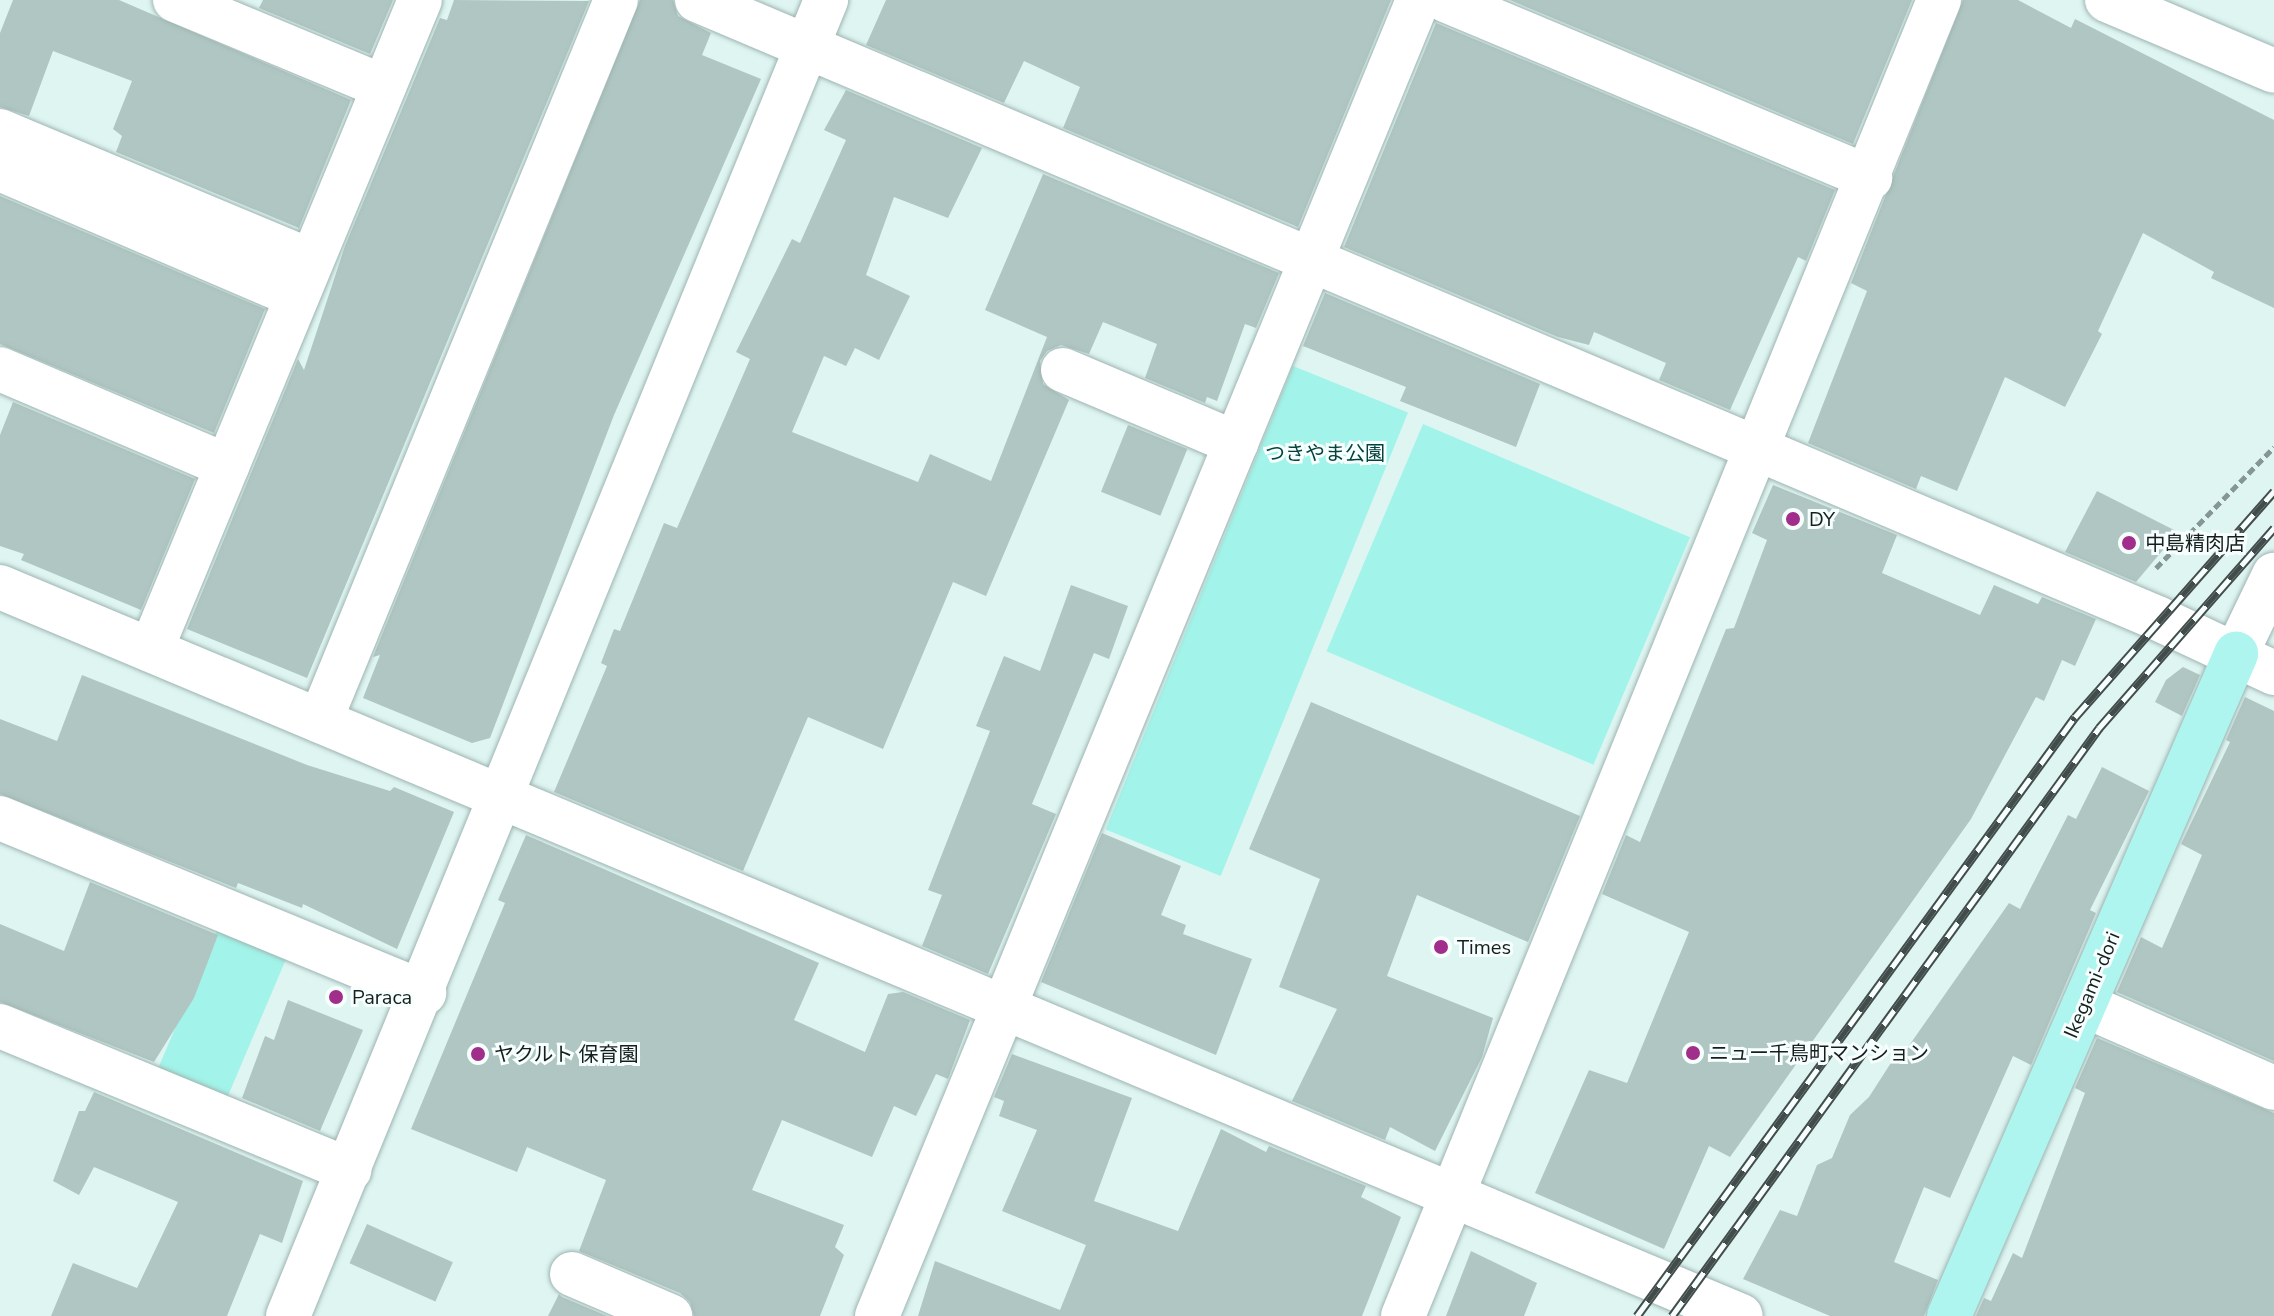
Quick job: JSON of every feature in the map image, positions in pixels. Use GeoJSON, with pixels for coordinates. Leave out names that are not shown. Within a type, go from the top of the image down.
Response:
{"type":"FeatureCollection","features":[{"type":"Feature","properties":{"kind":"main road","name":"Ikegami-dori"},"geometry":{"type":"LineString","coordinates":[[1949,1316],[2084,1005],[2255,664]]}},
{"type":"Feature","properties":{"kind":"street"},"geometry":{"type":"LineString","coordinates":[[175,0],[384,87]]}},
{"type":"Feature","properties":{"kind":"street"},"geometry":{"type":"LineString","coordinates":[[151,650],[420,0]]}},
{"type":"Feature","properties":{"kind":"street"},"geometry":{"type":"LineString","coordinates":[[320,721],[616,0]]}},
{"type":"Feature","properties":{"kind":"street"},"geometry":{"type":"LineString","coordinates":[[697,0],[1757,453],[2123,604],[2255,664],[2274,575]]}},
{"type":"Feature","properties":{"kind":"street"},"geometry":{"type":"LineString","coordinates":[[288,1316],[424,993],[826,0]]}},
{"type":"Feature","properties":{"kind":"street"},"geometry":{"type":"LineString","coordinates":[[877,1316],[1418,0]]}},
{"type":"Feature","properties":{"kind":"street"},"geometry":{"type":"LineString","coordinates":[[1445,0],[1870,178]]}},
{"type":"Feature","properties":{"kind":"street"},"geometry":{"type":"LineString","coordinates":[[1403,1316],[1870,178],[1939,0]]}},
{"type":"Feature","properties":{"kind":"street"},"geometry":{"type":"LineString","coordinates":[[2107,0],[2274,71]]}},
{"type":"Feature","properties":{"kind":"street"},"geometry":{"type":"LineString","coordinates":[[0,131],[90,187],[304,278]]}},
{"type":"Feature","properties":{"kind":"street"},"geometry":{"type":"LineString","coordinates":[[0,169],[90,187]]}},
{"type":"Feature","properties":{"kind":"street"},"geometry":{"type":"LineString","coordinates":[[0,369],[227,466]]}},
{"type":"Feature","properties":{"kind":"street"},"geometry":{"type":"LineString","coordinates":[[1063,370],[1236,443]]}},
{"type":"Feature","properties":{"kind":"street"},"geometry":{"type":"LineString","coordinates":[[0,587],[1452,1191],[1741,1316]]}},
{"type":"Feature","properties":{"kind":"street"},"geometry":{"type":"LineString","coordinates":[[0,818],[424,993]]}},
{"type":"Feature","properties":{"kind":"street"},"geometry":{"type":"LineString","coordinates":[[2084,1005],[2274,1088]]}},
{"type":"Feature","properties":{"kind":"street"},"geometry":{"type":"LineString","coordinates":[[0,1026],[350,1170]]}},
{"type":"Feature","properties":{"kind":"street"},"geometry":{"type":"LineString","coordinates":[[572,1274],[670,1316]]}},
{"type":"Feature","properties":{"kind":"path"},"geometry":{"type":"LineString","coordinates":[[2123,604],[2274,447]]}},
{"type":"Feature","properties":{"kind":"green space","name":"つきやま公園"},"geometry":{"type":"Polygon","coordinates":[[[1293,366],[1408,412],[1221,876],[1106,830],[1293,366]]]}},
{"type":"Feature","properties":{"kind":"green space"},"geometry":{"type":"Polygon","coordinates":[[[1423,424],[1690,537],[1593,765],[1326,651],[1423,424]]]}},
{"type":"Feature","properties":{"kind":"green space"},"geometry":{"type":"Polygon","coordinates":[[[219,925],[288,954],[225,1103],[156,1074],[219,925]]]}},
{"type":"Feature","properties":{"kind":"building"},"geometry":{"type":"Polygon","coordinates":[[[13,0],[119,0],[351,100],[299,228],[116,152],[122,136],[113,129],[132,81],[53,51],[29,116],[0,107],[0,33],[13,0]]]}},
{"type":"Feature","properties":{"kind":"building"},"geometry":{"type":"Polygon","coordinates":[[[263,0],[393,0],[370,54],[259,8],[263,0]]]}},
{"type":"Feature","properties":{"kind":"building"},"geometry":{"type":"Polygon","coordinates":[[[454,0],[589,1],[307,678],[187,629],[298,359],[304,370],[345,246],[440,18],[447,20],[454,0]]]}},
{"type":"Feature","properties":{"kind":"building"},"geometry":{"type":"Polygon","coordinates":[[[640,0],[673,0],[678,16],[711,33],[702,55],[761,79],[614,415],[490,738],[472,743],[363,698],[380,655],[373,657],[640,0]]]}},
{"type":"Feature","properties":{"kind":"building"},"geometry":{"type":"Polygon","coordinates":[[[886,0],[1391,0],[1298,227],[1063,128],[1080,87],[1024,61],[1004,103],[866,45],[886,0]]]}},
{"type":"Feature","properties":{"kind":"building"},"geometry":{"type":"Polygon","coordinates":[[[1510,0],[1912,0],[1853,144],[1510,0]]]}},
{"type":"Feature","properties":{"kind":"building"},"geometry":{"type":"Polygon","coordinates":[[[1963,0],[2018,0],[2071,28],[2075,19],[2274,120],[2274,308],[2211,278],[2214,272],[2143,233],[2098,331],[2102,334],[2065,407],[2005,377],[1957,491],[1921,476],[1916,489],[1808,443],[1867,291],[1851,283],[1963,0]]]}},
{"type":"Feature","properties":{"kind":"building"},"geometry":{"type":"Polygon","coordinates":[[[1436,23],[1835,190],[1806,261],[1798,257],[1730,410],[1659,380],[1666,363],[1594,332],[1589,345],[1558,337],[1344,247],[1436,23]]]}},
{"type":"Feature","properties":{"kind":"building"},"geometry":{"type":"Polygon","coordinates":[[[846,90],[982,148],[948,218],[894,197],[866,275],[910,296],[879,360],[855,348],[846,366],[824,356],[792,432],[918,482],[930,454],[991,481],[1047,337],[985,310],[1043,174],[1279,273],[1256,328],[1245,324],[1217,401],[1207,397],[1205,403],[1145,378],[1157,344],[1103,322],[1089,354],[1061,345],[1047,351],[1040,361],[1043,384],[1069,400],[986,596],[953,582],[883,749],[808,717],[743,871],[554,792],[607,666],[601,663],[614,629],[620,631],[664,523],[677,528],[750,359],[736,352],[792,239],[800,243],[846,140],[824,130],[846,90]]]}},
{"type":"Feature","properties":{"kind":"building"},"geometry":{"type":"Polygon","coordinates":[[[0,196],[265,309],[214,433],[0,344],[0,196]]]}},
{"type":"Feature","properties":{"kind":"building"},"geometry":{"type":"Polygon","coordinates":[[[1325,293],[1540,384],[1516,447],[1400,401],[1406,387],[1303,346],[1325,293]]]}},
{"type":"Feature","properties":{"kind":"building"},"geometry":{"type":"Polygon","coordinates":[[[13,402],[195,479],[141,610],[21,560],[24,554],[0,546],[0,435],[13,402]]]}},
{"type":"Feature","properties":{"kind":"building"},"geometry":{"type":"Polygon","coordinates":[[[1128,425],[1187,449],[1160,516],[1101,492],[1128,425]]]}},
{"type":"Feature","properties":{"kind":"building"},"geometry":{"type":"Polygon","coordinates":[[[1773,485],[1897,535],[1882,573],[1980,615],[1994,585],[2038,604],[2042,597],[2096,619],[2075,666],[2062,660],[2044,701],[2036,697],[1971,819],[1730,1157],[1709,1146],[1664,1249],[1535,1193],[1589,1070],[1627,1083],[1689,932],[1602,894],[1626,835],[1640,842],[1726,629],[1734,628],[1767,540],[1752,533],[1773,485]]]}},
{"type":"Feature","properties":{"kind":"building"},"geometry":{"type":"Polygon","coordinates":[[[2097,491],[2178,532],[2136,582],[2065,552],[2097,491]]]}},
{"type":"Feature","properties":{"kind":"building"},"geometry":{"type":"Polygon","coordinates":[[[1071,585],[1128,606],[1109,659],[1094,653],[1032,804],[1056,814],[988,974],[922,946],[942,895],[928,890],[990,731],[976,726],[1004,656],[1040,671],[1071,585]]]}},
{"type":"Feature","properties":{"kind":"building"},"geometry":{"type":"Polygon","coordinates":[[[2183,667],[2200,675],[2182,716],[2155,702],[2166,680],[2183,667]]]}},
{"type":"Feature","properties":{"kind":"building"},"geometry":{"type":"Polygon","coordinates":[[[82,675],[307,765],[390,791],[394,787],[454,812],[397,949],[303,904],[302,908],[238,883],[236,888],[0,794],[0,719],[57,741],[82,675]]]}},
{"type":"Feature","properties":{"kind":"building"},"geometry":{"type":"Polygon","coordinates":[[[2245,697],[2274,711],[2274,1061],[2117,992],[2141,937],[2162,948],[2202,855],[2181,844],[2230,742],[2226,740],[2245,697]]]}},
{"type":"Feature","properties":{"kind":"building"},"geometry":{"type":"Polygon","coordinates":[[[1311,702],[1580,816],[1528,942],[1417,895],[1387,976],[1493,1018],[1482,1057],[1435,1151],[1390,1127],[1385,1140],[1292,1101],[1337,1009],[1279,987],[1320,879],[1249,849],[1311,702]]]}},
{"type":"Feature","properties":{"kind":"building"},"geometry":{"type":"Polygon","coordinates":[[[2102,767],[2149,791],[2090,910],[2096,913],[2031,1065],[2013,1056],[1950,1198],[1924,1187],[1894,1262],[1938,1280],[1924,1316],[1830,1316],[1743,1279],[1780,1210],[1797,1216],[1817,1165],[1832,1158],[1850,1115],[1869,1097],[1896,1055],[1901,1057],[2009,903],[2020,909],[2068,815],[2076,819],[2102,767]]]}},
{"type":"Feature","properties":{"kind":"building"},"geometry":{"type":"Polygon","coordinates":[[[1102,833],[1181,866],[1161,915],[1186,925],[1183,934],[1252,959],[1216,1055],[1041,982],[1102,833]]]}},
{"type":"Feature","properties":{"kind":"building"},"geometry":{"type":"Polygon","coordinates":[[[526,835],[819,963],[794,1020],[865,1052],[888,994],[903,992],[970,1020],[948,1079],[936,1074],[916,1116],[894,1106],[872,1157],[782,1120],[752,1190],[844,1225],[835,1247],[844,1255],[820,1316],[694,1316],[690,1302],[680,1293],[579,1251],[606,1180],[527,1147],[517,1172],[411,1129],[505,903],[498,900],[526,835]]]}},
{"type":"Feature","properties":{"kind":"building"},"geometry":{"type":"Polygon","coordinates":[[[90,882],[218,935],[194,998],[154,1062],[0,1002],[0,924],[64,951],[90,882]]]}},
{"type":"Feature","properties":{"kind":"building"},"geometry":{"type":"Polygon","coordinates":[[[288,1000],[363,1030],[320,1131],[242,1098],[265,1036],[274,1040],[288,1000]]]}},
{"type":"Feature","properties":{"kind":"building"},"geometry":{"type":"Polygon","coordinates":[[[2097,1038],[2274,1113],[2274,1316],[1976,1316],[1984,1298],[1991,1301],[2013,1253],[2022,1258],[2085,1093],[2075,1088],[2097,1038]]]}},
{"type":"Feature","properties":{"kind":"building"},"geometry":{"type":"Polygon","coordinates":[[[1012,1054],[1132,1098],[1094,1201],[1178,1231],[1221,1129],[1266,1152],[1269,1146],[1366,1186],[1361,1197],[1401,1217],[1362,1316],[918,1316],[935,1261],[1060,1310],[1086,1245],[1002,1211],[1037,1130],[999,1116],[1004,1101],[994,1097],[1012,1054]]]}},
{"type":"Feature","properties":{"kind":"building"},"geometry":{"type":"Polygon","coordinates":[[[94,1092],[303,1181],[282,1243],[260,1234],[227,1316],[51,1316],[73,1263],[137,1288],[178,1202],[94,1167],[79,1195],[53,1181],[79,1111],[85,1111],[94,1092]]]}},
{"type":"Feature","properties":{"kind":"building"},"geometry":{"type":"Polygon","coordinates":[[[367,1224],[453,1262],[435,1302],[350,1263],[367,1224]]]}},
{"type":"Feature","properties":{"kind":"building"},"geometry":{"type":"Polygon","coordinates":[[[1471,1251],[1537,1283],[1524,1316],[1446,1316],[1471,1251]]]}},
{"type":"Feature","properties":{"kind":"building"},"geometry":{"type":"Polygon","coordinates":[[[559,1294],[562,1297],[607,1316],[548,1316],[559,1294]]]}},
{"type":"Feature","properties":{"kind":"railway"},"geometry":{"type":"LineString","coordinates":[[1637,1316],[2075,717],[2274,491]]}},
{"type":"Feature","properties":{"kind":"railway"},"geometry":{"type":"LineString","coordinates":[[1672,1316],[2099,728],[2274,528]]}},
{"type":"Feature","properties":{"kind":"place","name":"DY"},"geometry":{"type":"Point","coordinates":[1793,519]}},
{"type":"Feature","properties":{"kind":"place","name":"中島精肉店"},"geometry":{"type":"Point","coordinates":[2129,543]}},
{"type":"Feature","properties":{"kind":"place","name":"Times"},"geometry":{"type":"Point","coordinates":[1441,947]}},
{"type":"Feature","properties":{"kind":"place","name":"Paraca"},"geometry":{"type":"Point","coordinates":[336,997]}},
{"type":"Feature","properties":{"kind":"place","name":"ニュー千鳥町マンション"},"geometry":{"type":"Point","coordinates":[1693,1053]}},
{"type":"Feature","properties":{"kind":"place","name":"ヤクルト 保育園"},"geometry":{"type":"Point","coordinates":[478,1054]}}]}
